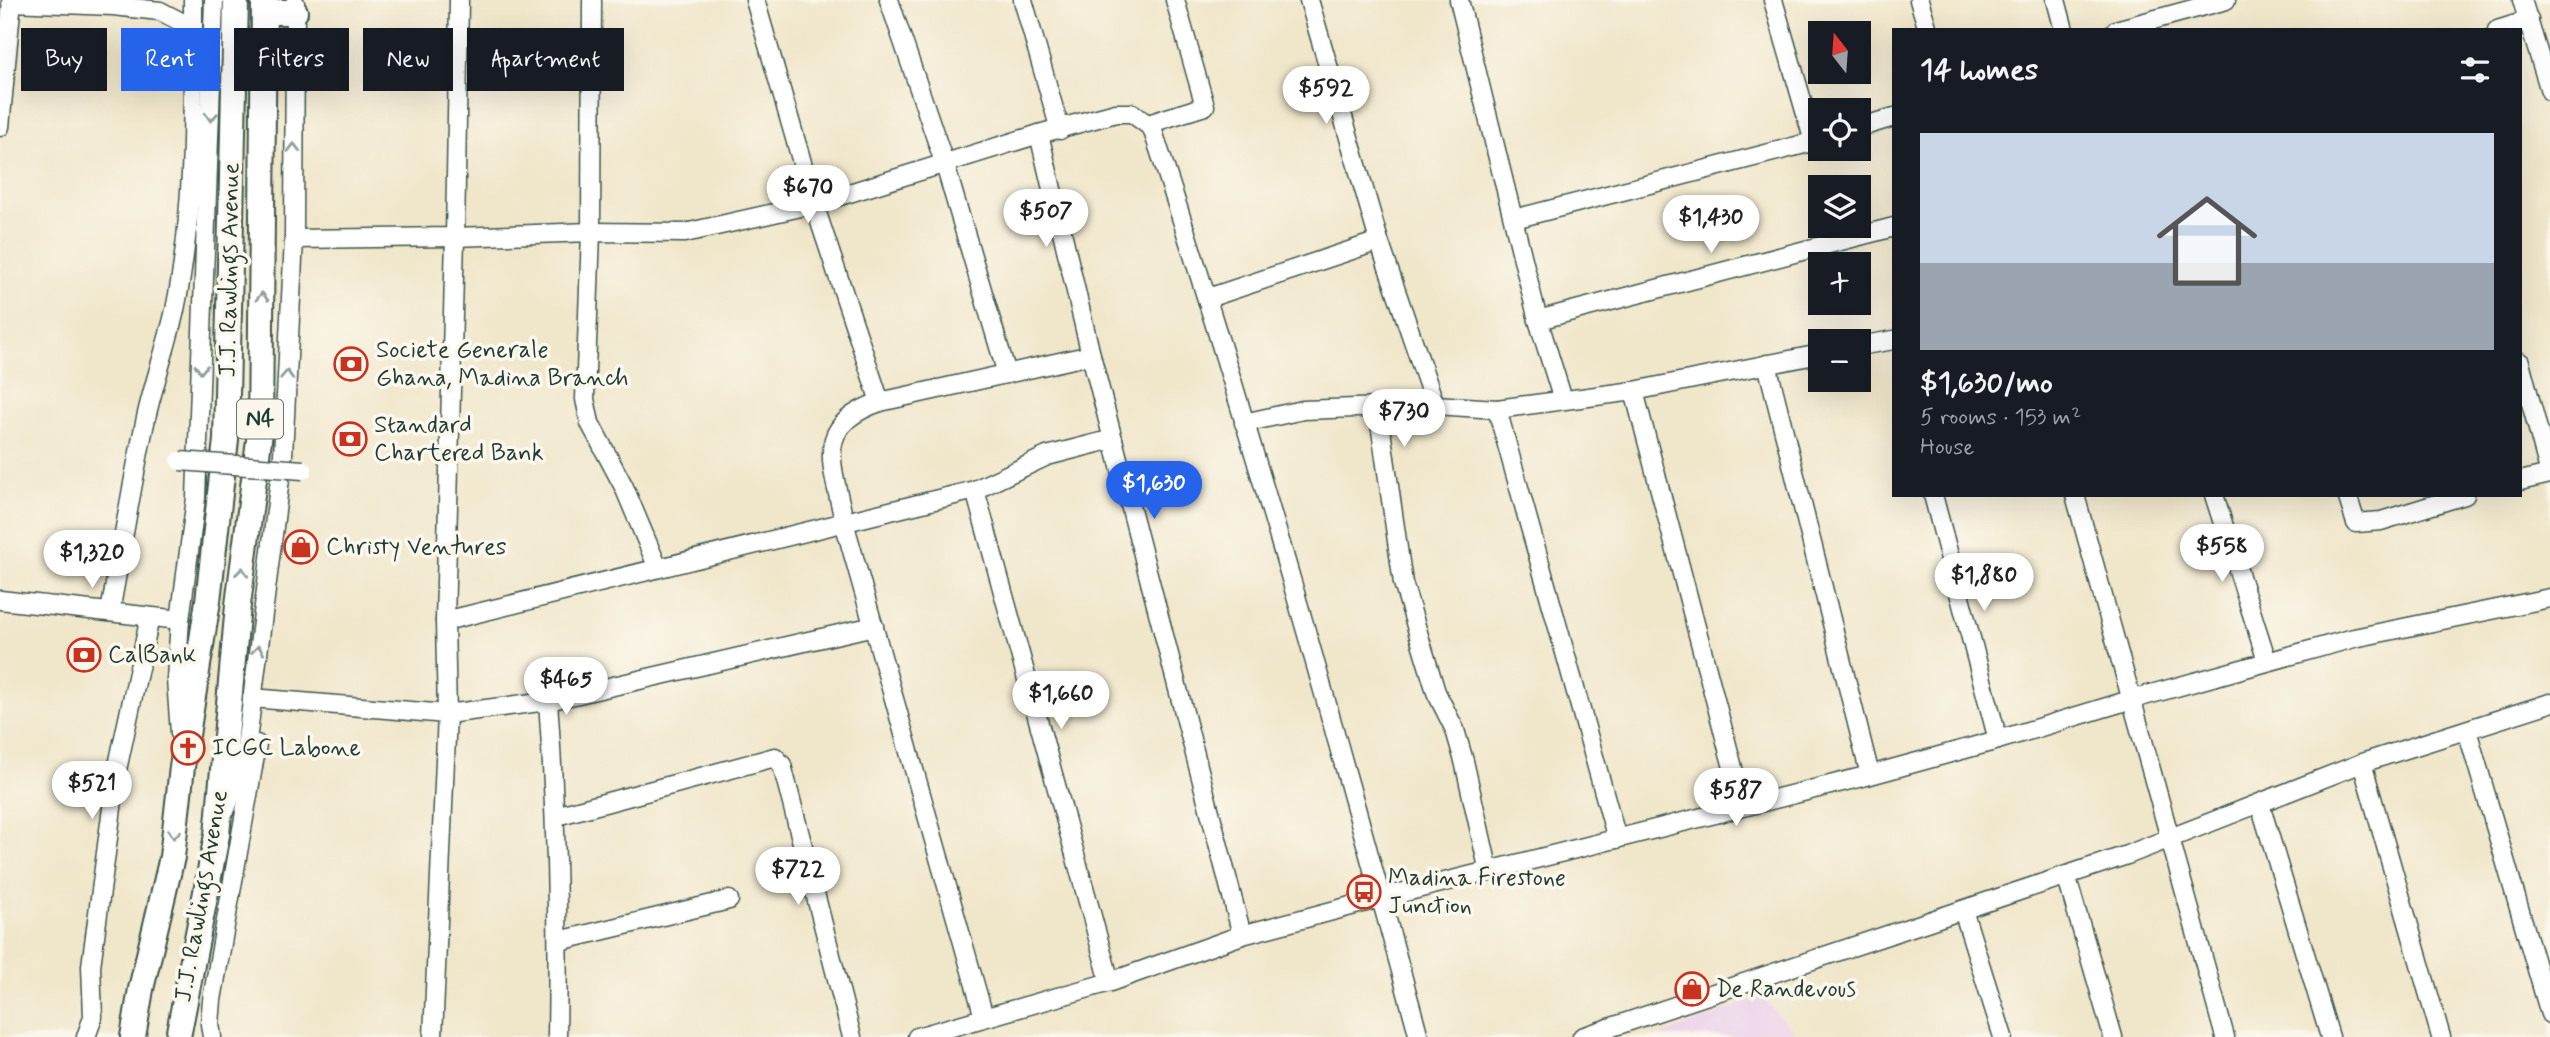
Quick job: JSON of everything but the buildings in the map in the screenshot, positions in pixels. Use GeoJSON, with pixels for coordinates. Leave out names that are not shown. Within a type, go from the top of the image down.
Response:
{"type":"FeatureCollection","features":[{"type":"Feature","properties":{"kind":"highway","name":"J.J. Rawlings Avenue"},"geometry":{"type":"LineString","coordinates":[[179,1035],[217,835],[238,605],[260,432],[264,6]]}},
{"type":"Feature","properties":{"kind":"highway"},"geometry":{"type":"LineString","coordinates":[[264,6],[295,6]]}},
{"type":"Feature","properties":{"kind":"highway","name":"J.J. Rawlings Avenue"},"geometry":{"type":"LineString","coordinates":[[133,1037],[141,989],[172,857],[208,601],[226,440],[218,13]]}},
{"type":"Feature","properties":{"kind":"highway"},"geometry":{"type":"LineString","coordinates":[[123,1037],[141,989]]}},
{"type":"Feature","properties":{"kind":"street"},"geometry":{"type":"LineString","coordinates":[[193,0],[218,13]]}},
{"type":"Feature","properties":{"kind":"street"},"geometry":{"type":"LineString","coordinates":[[433,1037],[447,714],[445,621],[459,0]]}},
{"type":"Feature","properties":{"kind":"street"},"geometry":{"type":"LineString","coordinates":[[592,0],[591,232],[584,399],[590,423],[624,487],[658,568]]}},
{"type":"Feature","properties":{"kind":"street"},"geometry":{"type":"LineString","coordinates":[[755,0],[814,204],[880,402]]}},
{"type":"Feature","properties":{"kind":"street"},"geometry":{"type":"LineString","coordinates":[[889,0],[944,164],[1007,374]]}},
{"type":"Feature","properties":{"kind":"street"},"geometry":{"type":"LineString","coordinates":[[1023,0],[1060,130]]}},
{"type":"Feature","properties":{"kind":"street"},"geometry":{"type":"LineString","coordinates":[[1148,124],[1205,106],[1175,0]]}},
{"type":"Feature","properties":{"kind":"street"},"geometry":{"type":"LineString","coordinates":[[1309,0],[1379,241],[1435,405]]}},
{"type":"Feature","properties":{"kind":"street"},"geometry":{"type":"LineString","coordinates":[[1459,0],[1538,320],[1563,400]]}},
{"type":"Feature","properties":{"kind":"street"},"geometry":{"type":"LineString","coordinates":[[1773,0],[1808,112]]}},
{"type":"Feature","properties":{"kind":"street"},"geometry":{"type":"LineString","coordinates":[[1919,0],[1927,28]]}},
{"type":"Feature","properties":{"kind":"street"},"geometry":{"type":"LineString","coordinates":[[2056,0],[2063,28]]}},
{"type":"Feature","properties":{"kind":"street"},"geometry":{"type":"LineString","coordinates":[[2123,28],[2225,0]]}},
{"type":"Feature","properties":{"kind":"street"},"geometry":{"type":"LineString","coordinates":[[2522,0],[2550,91]]}},
{"type":"Feature","properties":{"kind":"street"},"geometry":{"type":"LineString","coordinates":[[0,127],[4,53],[12,1],[218,13]]}},
{"type":"Feature","properties":{"kind":"street"},"geometry":{"type":"LineString","coordinates":[[212,1037],[212,1000],[258,700],[283,455],[294,239],[295,6]]}},
{"type":"Feature","properties":{"kind":"street"},"geometry":{"type":"LineString","coordinates":[[110,612],[146,417],[175,311],[192,131],[218,13]]}},
{"type":"Feature","properties":{"kind":"street"},"geometry":{"type":"LineString","coordinates":[[183,767],[176,679],[180,620],[196,498],[218,13]]}},
{"type":"Feature","properties":{"kind":"street"},"geometry":{"type":"LineString","coordinates":[[2503,28],[2529,20]]}},
{"type":"Feature","properties":{"kind":"street"},"geometry":{"type":"LineString","coordinates":[[294,239],[591,232],[685,233],[814,204],[1039,134],[1116,113],[1132,113],[1148,124],[1152,128],[1208,298],[1419,1037]]}},
{"type":"Feature","properties":{"kind":"street"},"geometry":{"type":"LineString","coordinates":[[1871,124],[1892,118]]}},
{"type":"Feature","properties":{"kind":"street"},"geometry":{"type":"LineString","coordinates":[[1039,134],[1091,355],[1242,935]]}},
{"type":"Feature","properties":{"kind":"street"},"geometry":{"type":"LineString","coordinates":[[1514,219],[1808,143]]}},
{"type":"Feature","properties":{"kind":"street"},"geometry":{"type":"LineString","coordinates":[[1538,320],[1892,228]]}},
{"type":"Feature","properties":{"kind":"street"},"geometry":{"type":"LineString","coordinates":[[1208,298],[1379,241]]}},
{"type":"Feature","properties":{"kind":"street"},"geometry":{"type":"LineString","coordinates":[[1871,345],[1892,343]]}},
{"type":"Feature","properties":{"kind":"street"},"geometry":{"type":"LineString","coordinates":[[984,1017],[844,522],[830,448],[835,432],[849,416],[880,402],[1091,355]]}},
{"type":"Feature","properties":{"kind":"street"},"geometry":{"type":"LineString","coordinates":[[1244,423],[1303,410],[1435,405],[1497,409],[1634,391],[1808,356]]}},
{"type":"Feature","properties":{"kind":"street"},"geometry":{"type":"LineString","coordinates":[[1767,364],[1870,775]]}},
{"type":"Feature","properties":{"kind":"street"},"geometry":{"type":"LineString","coordinates":[[2522,369],[2550,474],[2522,481]]}},
{"type":"Feature","properties":{"kind":"street"},"geometry":{"type":"LineString","coordinates":[[1634,391],[1743,806]]}},
{"type":"Feature","properties":{"kind":"street"},"geometry":{"type":"LineString","coordinates":[[1378,409],[1403,583],[1436,692],[1455,730],[1489,872]]}},
{"type":"Feature","properties":{"kind":"street"},"geometry":{"type":"LineString","coordinates":[[1497,409],[1617,839]]}},
{"type":"Feature","properties":{"kind":"street"},"geometry":{"type":"LineString","coordinates":[[445,621],[975,491],[1047,456],[1113,439]]}},
{"type":"Feature","properties":{"kind":"street"},"geometry":{"type":"LineString","coordinates":[[180,461],[303,470]]}},
{"type":"Feature","properties":{"kind":"street"},"geometry":{"type":"LineString","coordinates":[[975,491],[1110,982]]}},
{"type":"Feature","properties":{"kind":"street"},"geometry":{"type":"LineString","coordinates":[[1934,497],[1998,740]]}},
{"type":"Feature","properties":{"kind":"street"},"geometry":{"type":"LineString","coordinates":[[2076,497],[2133,699],[2168,840],[2225,1037]]}},
{"type":"Feature","properties":{"kind":"street"},"geometry":{"type":"LineString","coordinates":[[2215,497],[2267,661]]}},
{"type":"Feature","properties":{"kind":"street"},"geometry":{"type":"LineString","coordinates":[[2348,497],[2356,523],[2381,521],[2455,497]]}},
{"type":"Feature","properties":{"kind":"street"},"geometry":{"type":"LineString","coordinates":[[917,1037],[1110,982],[1242,935],[1870,775],[2267,661],[2427,622],[2550,598]]}},
{"type":"Feature","properties":{"kind":"street"},"geometry":{"type":"LineString","coordinates":[[0,600],[180,620]]}},
{"type":"Feature","properties":{"kind":"street"},"geometry":{"type":"LineString","coordinates":[[86,1037],[93,1017],[92,966],[117,770],[150,617]]}},
{"type":"Feature","properties":{"kind":"street"},"geometry":{"type":"LineString","coordinates":[[258,700],[447,714],[548,701],[874,626]]}},
{"type":"Feature","properties":{"kind":"street"},"geometry":{"type":"LineString","coordinates":[[217,835],[246,749],[258,700]]}},
{"type":"Feature","properties":{"kind":"street"},"geometry":{"type":"LineString","coordinates":[[548,701],[556,816],[559,941],[557,1037]]}},
{"type":"Feature","properties":{"kind":"street"},"geometry":{"type":"LineString","coordinates":[[1582,1037],[2168,840],[2362,763],[2550,703]]}},
{"type":"Feature","properties":{"kind":"street"},"geometry":{"type":"LineString","coordinates":[[2467,730],[2550,1014]]}},
{"type":"Feature","properties":{"kind":"street"},"geometry":{"type":"LineString","coordinates":[[556,816],[775,757],[782,765],[852,1037]]}},
{"type":"Feature","properties":{"kind":"street"},"geometry":{"type":"LineString","coordinates":[[2362,763],[2441,1037]]}},
{"type":"Feature","properties":{"kind":"street"},"geometry":{"type":"LineString","coordinates":[[2260,804],[2330,1037]]}},
{"type":"Feature","properties":{"kind":"street"},"geometry":{"type":"LineString","coordinates":[[2066,875],[2113,1037]]}},
{"type":"Feature","properties":{"kind":"street"},"geometry":{"type":"LineString","coordinates":[[559,941],[729,900]]}},
{"type":"Feature","properties":{"kind":"street"},"geometry":{"type":"LineString","coordinates":[[1963,910],[2003,1037]]}},
{"type":"Feature","properties":{"kind":"shaded area"},"geometry":{"type":"Polygon","coordinates":[[[1761,996],[1798,1037],[1658,1037],[1761,996]]]}},
{"type":"Feature","properties":{"kind":"place","name":"Societe Generale Ghana, Madina Branch"},"geometry":{"type":"Point","coordinates":[351,364]}},
{"type":"Feature","properties":{"kind":"place","name":"Standard Chartered Bank"},"geometry":{"type":"Point","coordinates":[350,439]}},
{"type":"Feature","properties":{"kind":"place","name":"Christy Ventures"},"geometry":{"type":"Point","coordinates":[301,547]}},
{"type":"Feature","properties":{"kind":"place","name":"CalBank"},"geometry":{"type":"Point","coordinates":[84,655]}},
{"type":"Feature","properties":{"kind":"place","name":"ICGC Labone"},"geometry":{"type":"Point","coordinates":[188,748]}},
{"type":"Feature","properties":{"kind":"place","name":"Madina Firestone Junction"},"geometry":{"type":"Point","coordinates":[1364,892]}},
{"type":"Feature","properties":{"kind":"place","name":"De Randevous"},"geometry":{"type":"Point","coordinates":[1692,989]}}]}
